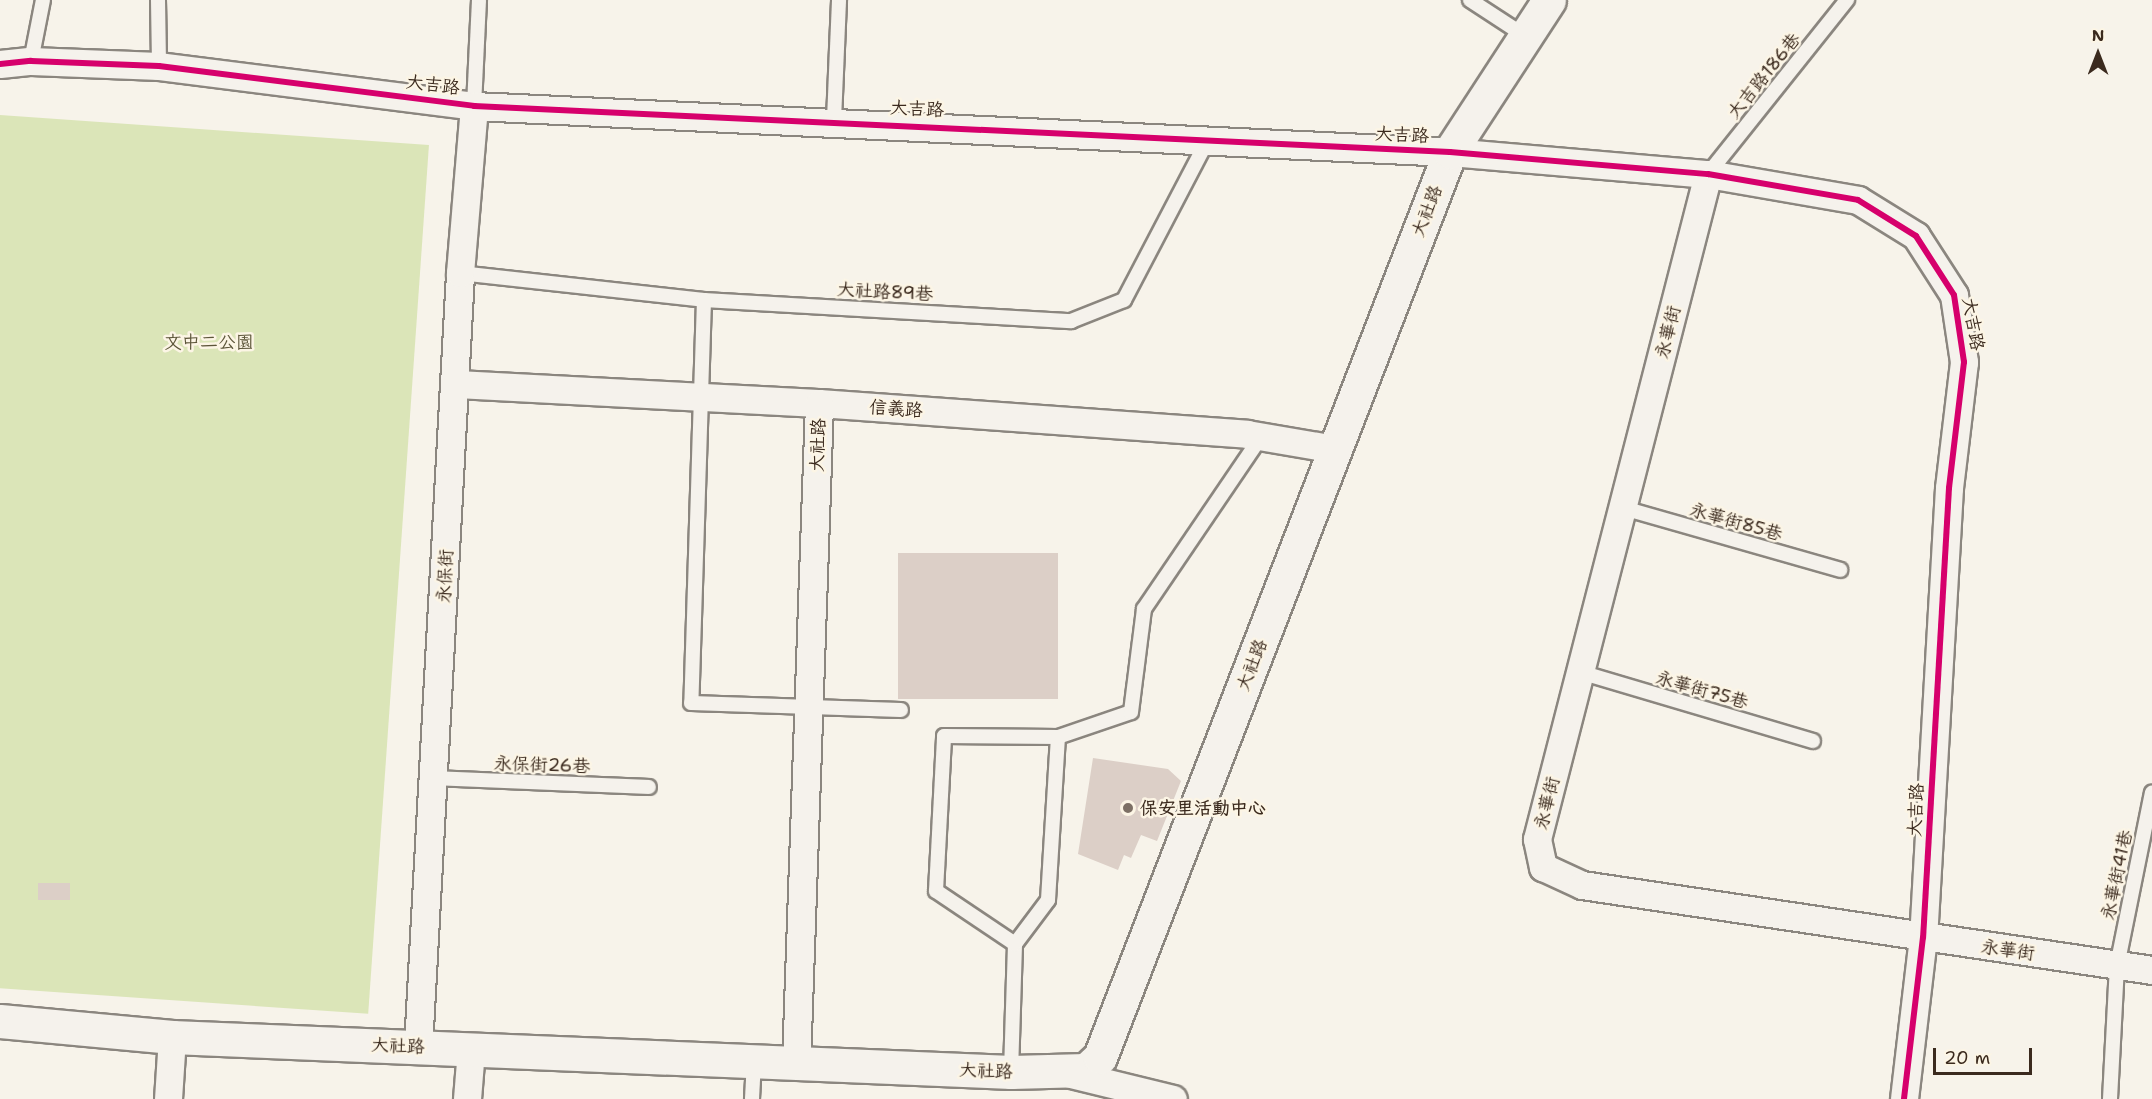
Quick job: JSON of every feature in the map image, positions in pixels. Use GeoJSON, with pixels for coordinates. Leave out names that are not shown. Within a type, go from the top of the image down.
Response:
{"type":"FeatureCollection","features":[{"type":"Feature","properties":{"kind":"street","name":"大社路"},"geometry":{"type":"LineString","coordinates":[[0,1021],[172,1037],[1011,1072],[1073,1086],[1100,1057],[1450,152],[1548,0]]}},
{"type":"Feature","properties":{"kind":"street","name":"大吉路"},"geometry":{"type":"LineString","coordinates":[[0,64],[31,61],[159,66],[474,106],[834,120],[1450,152],[1708,174],[1858,200],[1916,236],[1954,294],[1964,362],[1949,488],[1923,937],[1904,1099]]}},
{"type":"Feature","properties":{"kind":"street","name":"永保街"},"geometry":{"type":"LineString","coordinates":[[418,1047],[456,384],[460,273],[474,106]]}},
{"type":"Feature","properties":{"kind":"street","name":"永華街"},"geometry":{"type":"LineString","coordinates":[[1708,174],[1537,839],[1543,867],[1582,885],[2117,966],[2152,969]]}},
{"type":"Feature","properties":{"kind":"street","name":"信義路"},"geometry":{"type":"LineString","coordinates":[[456,384],[819,403],[1261,437],[1335,449]]}},
{"type":"Feature","properties":{"kind":"street","name":"大社路"},"geometry":{"type":"LineString","coordinates":[[796,1063],[819,403]]}},
{"type":"Feature","properties":{"kind":"street"},"geometry":{"type":"LineString","coordinates":[[168,1099],[172,1037]]}},
{"type":"Feature","properties":{"kind":"street"},"geometry":{"type":"LineString","coordinates":[[467,1099],[471,1049]]}},
{"type":"Feature","properties":{"kind":"street"},"geometry":{"type":"LineString","coordinates":[[1073,1086],[1173,1099]]}},
{"type":"Feature","properties":{"kind":"lane"},"geometry":{"type":"LineString","coordinates":[[31,61],[44,0]]}},
{"type":"Feature","properties":{"kind":"lane"},"geometry":{"type":"LineString","coordinates":[[158,0],[159,66]]}},
{"type":"Feature","properties":{"kind":"lane"},"geometry":{"type":"LineString","coordinates":[[474,106],[479,0]]}},
{"type":"Feature","properties":{"kind":"lane"},"geometry":{"type":"LineString","coordinates":[[834,120],[839,0]]}},
{"type":"Feature","properties":{"kind":"lane"},"geometry":{"type":"LineString","coordinates":[[1470,0],[1525,36]]}},
{"type":"Feature","properties":{"kind":"lane","name":"大吉路186巷"},"geometry":{"type":"LineString","coordinates":[[1708,174],[1847,0]]}},
{"type":"Feature","properties":{"kind":"lane","name":"大社路89巷"},"geometry":{"type":"LineString","coordinates":[[460,273],[704,300],[1071,321],[1124,300],[1208,141]]}},
{"type":"Feature","properties":{"kind":"lane"},"geometry":{"type":"LineString","coordinates":[[704,300],[691,703],[902,710]]}},
{"type":"Feature","properties":{"kind":"lane"},"geometry":{"type":"LineString","coordinates":[[1016,944],[936,891],[944,736],[1058,737],[1131,712],[1144,609],[1261,437]]}},
{"type":"Feature","properties":{"kind":"lane","name":"永華街85巷"},"geometry":{"type":"LineString","coordinates":[[1623,508],[1840,570]]}},
{"type":"Feature","properties":{"kind":"lane","name":"永華街75巷"},"geometry":{"type":"LineString","coordinates":[[1580,672],[1813,741]]}},
{"type":"Feature","properties":{"kind":"lane"},"geometry":{"type":"LineString","coordinates":[[1011,1072],[1016,944],[1048,900],[1058,737]]}},
{"type":"Feature","properties":{"kind":"lane","name":"永保街26巷"},"geometry":{"type":"LineString","coordinates":[[433,778],[649,787]]}},
{"type":"Feature","properties":{"kind":"lane","name":"永華街41巷"},"geometry":{"type":"LineString","coordinates":[[2110,1099],[2117,966],[2152,792]]}},
{"type":"Feature","properties":{"kind":"lane"},"geometry":{"type":"LineString","coordinates":[[752,1099],[754,1061]]}},
{"type":"Feature","properties":{"kind":"green space","name":"文中二公園"},"geometry":{"type":"Polygon","coordinates":[[[0,115],[429,145],[368,1014],[0,988],[0,115]]]}},
{"type":"Feature","properties":{"kind":"building"},"geometry":{"type":"Polygon","coordinates":[[[898,553],[1058,553],[1058,699],[898,699],[898,553]]]}},
{"type":"Feature","properties":{"kind":"building","name":"保安里活動中心"},"geometry":{"type":"Polygon","coordinates":[[[1093,758],[1168,769],[1181,781],[1157,841],[1141,835],[1131,858],[1124,855],[1118,870],[1078,854],[1093,758]]]}},
{"type":"Feature","properties":{"kind":"building"},"geometry":{"type":"Polygon","coordinates":[[[38,883],[70,883],[70,900],[38,900],[38,883]]]}},
{"type":"Feature","properties":{"kind":"cycle path"},"geometry":{"type":"LineString","coordinates":[[0,64],[31,61],[159,66],[474,106],[1450,152],[1708,174],[1858,200],[1916,236],[1954,295],[1964,362],[1949,488],[1923,937],[1904,1099]]}},
{"type":"Feature","properties":{"kind":"place","name":"保安里活動中心"},"geometry":{"type":"Point","coordinates":[1128,808]}}]}
